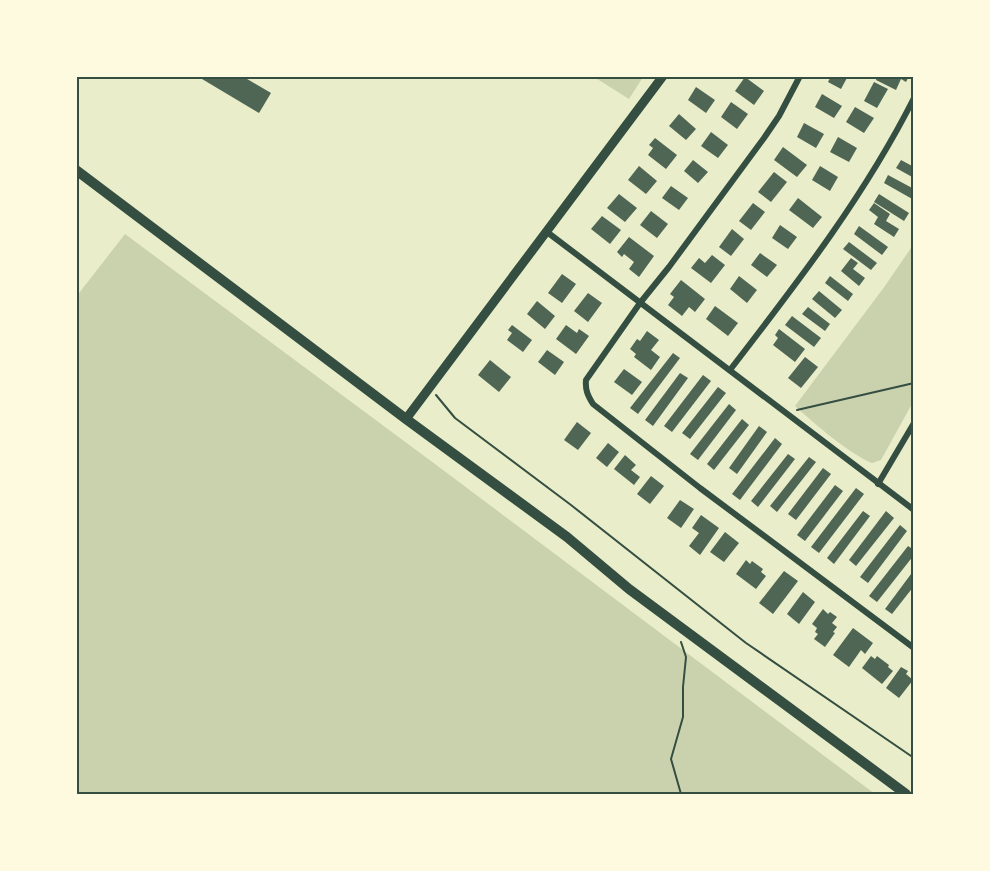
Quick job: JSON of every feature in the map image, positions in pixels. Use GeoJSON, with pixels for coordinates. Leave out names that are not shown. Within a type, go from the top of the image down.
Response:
{"type":"FeatureCollection","features":[{"type":"Feature","properties":{"kind":"main road"},"geometry":{"type":"LineString","coordinates":[[76,170],[406,419],[558,530],[629,589],[906,795]]}},
{"type":"Feature","properties":{"kind":"street"},"geometry":{"type":"LineString","coordinates":[[406,419],[663,76]]}},
{"type":"Feature","properties":{"kind":"street"},"geometry":{"type":"LineString","coordinates":[[800,76],[779,116],[640,303],[586,380],[585,387],[593,404],[914,648]]}},
{"type":"Feature","properties":{"kind":"street"},"geometry":{"type":"LineString","coordinates":[[730,370],[845,216],[896,134],[914,98]]}},
{"type":"Feature","properties":{"kind":"street"},"geometry":{"type":"LineString","coordinates":[[547,232],[914,510]]}},
{"type":"Feature","properties":{"kind":"street"},"geometry":{"type":"LineString","coordinates":[[878,484],[914,423]]}},
{"type":"Feature","properties":{"kind":"path"},"geometry":{"type":"LineString","coordinates":[[785,413],[914,383]]}},
{"type":"Feature","properties":{"kind":"path"},"geometry":{"type":"LineString","coordinates":[[430,388],[455,418],[746,643],[914,758]]}},
{"type":"Feature","properties":{"kind":"path"},"geometry":{"type":"LineString","coordinates":[[675,624],[686,657],[682,687],[683,717],[671,759],[681,795]]}},
{"type":"Feature","properties":{"kind":"green space"},"geometry":{"type":"Polygon","coordinates":[[[594,77],[643,77],[629,99],[594,77]]]}},
{"type":"Feature","properties":{"kind":"green space"},"geometry":{"type":"Polygon","coordinates":[[[125,234],[875,794],[77,794],[76,297],[125,234]]]}},
{"type":"Feature","properties":{"kind":"green space"},"geometry":{"type":"Polygon","coordinates":[[[913,245],[913,402],[881,460],[872,463],[842,445],[795,406],[913,245]]]}},
{"type":"Feature","properties":{"kind":"building"},"geometry":{"type":"Polygon","coordinates":[[[197,76],[242,76],[271,93],[259,113],[197,76]]]}},
{"type":"Feature","properties":{"kind":"building"},"geometry":{"type":"Polygon","coordinates":[[[831,76],[848,76],[841,89],[828,82],[831,76]]]}},
{"type":"Feature","properties":{"kind":"building"},"geometry":{"type":"Polygon","coordinates":[[[877,76],[909,76],[906,82],[901,79],[896,90],[876,80],[877,76]]]}},
{"type":"Feature","properties":{"kind":"building"},"geometry":{"type":"Polygon","coordinates":[[[745,77],[764,91],[754,105],[735,91],[745,77]]]}},
{"type":"Feature","properties":{"kind":"building"},"geometry":{"type":"Polygon","coordinates":[[[874,82],[888,89],[877,108],[864,101],[874,82]]]}},
{"type":"Feature","properties":{"kind":"building"},"geometry":{"type":"Polygon","coordinates":[[[696,87],[715,100],[706,113],[688,100],[696,87]]]}},
{"type":"Feature","properties":{"kind":"building"},"geometry":{"type":"Polygon","coordinates":[[[822,94],[842,106],[834,118],[815,107],[822,94]]]}},
{"type":"Feature","properties":{"kind":"building"},"geometry":{"type":"Polygon","coordinates":[[[731,102],[748,114],[737,129],[721,117],[731,102]]]}},
{"type":"Feature","properties":{"kind":"building"},"geometry":{"type":"Polygon","coordinates":[[[855,107],[874,118],[864,133],[846,122],[855,107]]]}},
{"type":"Feature","properties":{"kind":"building"},"geometry":{"type":"Polygon","coordinates":[[[679,114],[696,129],[686,140],[669,126],[679,114]]]}},
{"type":"Feature","properties":{"kind":"building"},"geometry":{"type":"Polygon","coordinates":[[[804,123],[824,134],[816,148],[797,137],[804,123]]]}},
{"type":"Feature","properties":{"kind":"building"},"geometry":{"type":"Polygon","coordinates":[[[711,132],[728,145],[718,158],[701,146],[711,132]]]}},
{"type":"Feature","properties":{"kind":"building"},"geometry":{"type":"Polygon","coordinates":[[[838,137],[857,148],[849,162],[830,152],[838,137]]]}},
{"type":"Feature","properties":{"kind":"building"},"geometry":{"type":"Polygon","coordinates":[[[655,138],[677,155],[666,169],[648,155],[653,148],[649,145],[655,138]]]}},
{"type":"Feature","properties":{"kind":"building"},"geometry":{"type":"Polygon","coordinates":[[[783,147],[807,165],[797,177],[774,160],[783,147]]]}},
{"type":"Feature","properties":{"kind":"building"},"geometry":{"type":"Polygon","coordinates":[[[693,160],[708,172],[698,183],[684,171],[693,160]]]}},
{"type":"Feature","properties":{"kind":"building"},"geometry":{"type":"Polygon","coordinates":[[[901,160],[914,167],[914,178],[896,168],[901,160]]]}},
{"type":"Feature","properties":{"kind":"building"},"geometry":{"type":"Polygon","coordinates":[[[639,166],[657,181],[646,194],[628,180],[639,166]]]}},
{"type":"Feature","properties":{"kind":"building"},"geometry":{"type":"Polygon","coordinates":[[[820,166],[838,177],[830,191],[812,180],[820,166]]]}},
{"type":"Feature","properties":{"kind":"building"},"geometry":{"type":"Polygon","coordinates":[[[774,172],[787,182],[771,202],[758,192],[774,172]]]}},
{"type":"Feature","properties":{"kind":"building"},"geometry":{"type":"Polygon","coordinates":[[[888,175],[914,189],[914,200],[884,183],[888,175]]]}},
{"type":"Feature","properties":{"kind":"building"},"geometry":{"type":"Polygon","coordinates":[[[671,186],[688,198],[679,210],[662,198],[671,186]]]}},
{"type":"Feature","properties":{"kind":"building"},"geometry":{"type":"Polygon","coordinates":[[[619,194],[637,208],[625,222],[607,208],[619,194]]]}},
{"type":"Feature","properties":{"kind":"building"},"geometry":{"type":"Polygon","coordinates":[[[879,194],[909,213],[904,221],[874,202],[879,194]]]}},
{"type":"Feature","properties":{"kind":"building"},"geometry":{"type":"Polygon","coordinates":[[[798,198],[822,217],[813,228],[789,210],[798,198]]]}},
{"type":"Feature","properties":{"kind":"building"},"geometry":{"type":"Polygon","coordinates":[[[753,203],[765,212],[751,230],[739,221],[753,203]]]}},
{"type":"Feature","properties":{"kind":"building"},"geometry":{"type":"Polygon","coordinates":[[[874,203],[890,214],[886,221],[899,229],[894,237],[874,224],[878,217],[869,210],[874,203]]]}},
{"type":"Feature","properties":{"kind":"building"},"geometry":{"type":"Polygon","coordinates":[[[651,211],[668,224],[657,238],[640,225],[651,211]]]}},
{"type":"Feature","properties":{"kind":"building"},"geometry":{"type":"Polygon","coordinates":[[[602,216],[621,230],[610,244],[591,229],[602,216]]]}},
{"type":"Feature","properties":{"kind":"building"},"geometry":{"type":"Polygon","coordinates":[[[780,225],[797,237],[788,249],[772,238],[780,225]]]}},
{"type":"Feature","properties":{"kind":"building"},"geometry":{"type":"Polygon","coordinates":[[[859,226],[888,247],[882,255],[854,234],[859,226]]]}},
{"type":"Feature","properties":{"kind":"building"},"geometry":{"type":"Polygon","coordinates":[[[732,229],[744,239],[731,256],[719,247],[732,229]]]}},
{"type":"Feature","properties":{"kind":"building"},"geometry":{"type":"Polygon","coordinates":[[[629,237],[654,256],[639,277],[629,269],[634,262],[624,254],[622,257],[617,252],[629,237]]]}},
{"type":"Feature","properties":{"kind":"building"},"geometry":{"type":"Polygon","coordinates":[[[849,242],[877,263],[871,270],[843,249],[849,242]]]}},
{"type":"Feature","properties":{"kind":"building"},"geometry":{"type":"Polygon","coordinates":[[[760,253],[777,265],[767,277],[751,265],[760,253]]]}},
{"type":"Feature","properties":{"kind":"building"},"geometry":{"type":"Polygon","coordinates":[[[712,255],[725,265],[711,283],[691,268],[699,258],[705,263],[712,255]]]}},
{"type":"Feature","properties":{"kind":"building"},"geometry":{"type":"Polygon","coordinates":[[[851,258],[858,263],[853,269],[865,278],[859,286],[841,271],[851,258]]]}},
{"type":"Feature","properties":{"kind":"building"},"geometry":{"type":"Polygon","coordinates":[[[562,274],[576,284],[562,303],[548,293],[562,274]]]}},
{"type":"Feature","properties":{"kind":"building"},"geometry":{"type":"Polygon","coordinates":[[[739,276],[757,290],[747,303],[730,289],[739,276]]]}},
{"type":"Feature","properties":{"kind":"building"},"geometry":{"type":"Polygon","coordinates":[[[830,276],[853,294],[848,301],[825,283],[830,276]]]}},
{"type":"Feature","properties":{"kind":"building"},"geometry":{"type":"Polygon","coordinates":[[[681,280],[705,299],[695,312],[689,307],[682,316],[668,305],[674,297],[670,294],[681,280]]]}},
{"type":"Feature","properties":{"kind":"building"},"geometry":{"type":"Polygon","coordinates":[[[819,291],[842,310],[835,318],[812,299],[819,291]]]}},
{"type":"Feature","properties":{"kind":"building"},"geometry":{"type":"Polygon","coordinates":[[[588,293],[602,303],[588,322],[574,311],[588,293]]]}},
{"type":"Feature","properties":{"kind":"building"},"geometry":{"type":"Polygon","coordinates":[[[537,301],[555,316],[545,329],[527,314],[537,301]]]}},
{"type":"Feature","properties":{"kind":"building"},"geometry":{"type":"Polygon","coordinates":[[[715,306],[738,323],[728,336],[706,319],[715,306]]]}},
{"type":"Feature","properties":{"kind":"building"},"geometry":{"type":"Polygon","coordinates":[[[808,307],[830,324],[825,331],[802,314],[808,307]]]}},
{"type":"Feature","properties":{"kind":"building"},"geometry":{"type":"Polygon","coordinates":[[[792,316],[821,338],[814,347],[785,325],[792,316]]]}},
{"type":"Feature","properties":{"kind":"building"},"geometry":{"type":"Polygon","coordinates":[[[512,325],[532,340],[523,352],[507,340],[512,333],[508,330],[512,325]]]}},
{"type":"Feature","properties":{"kind":"building"},"geometry":{"type":"Polygon","coordinates":[[[566,325],[577,333],[579,329],[589,336],[576,354],[556,339],[566,325]]]}},
{"type":"Feature","properties":{"kind":"building"},"geometry":{"type":"Polygon","coordinates":[[[779,329],[805,349],[795,362],[773,345],[778,338],[775,335],[779,329]]]}},
{"type":"Feature","properties":{"kind":"building"},"geometry":{"type":"Polygon","coordinates":[[[647,331],[659,340],[651,350],[660,357],[651,370],[634,357],[636,354],[630,349],[647,331]]]}},
{"type":"Feature","properties":{"kind":"building"},"geometry":{"type":"Polygon","coordinates":[[[547,350],[564,362],[555,375],[538,362],[547,350]]]}},
{"type":"Feature","properties":{"kind":"building"},"geometry":{"type":"Polygon","coordinates":[[[673,353],[680,358],[638,414],[630,408],[673,353]]]}},
{"type":"Feature","properties":{"kind":"building"},"geometry":{"type":"Polygon","coordinates":[[[805,357],[818,367],[801,388],[788,378],[805,357]]]}},
{"type":"Feature","properties":{"kind":"building"},"geometry":{"type":"Polygon","coordinates":[[[490,360],[511,377],[499,392],[478,375],[490,360]]]}},
{"type":"Feature","properties":{"kind":"building"},"geometry":{"type":"Polygon","coordinates":[[[624,369],[642,382],[632,395],[614,382],[624,369]]]}},
{"type":"Feature","properties":{"kind":"building"},"geometry":{"type":"Polygon","coordinates":[[[680,373],[688,378],[653,426],[645,420],[680,373]]]}},
{"type":"Feature","properties":{"kind":"building"},"geometry":{"type":"Polygon","coordinates":[[[703,375],[711,381],[672,432],[664,426],[703,375]]]}},
{"type":"Feature","properties":{"kind":"building"},"geometry":{"type":"Polygon","coordinates":[[[718,387],[726,393],[690,439],[682,433],[718,387]]]}},
{"type":"Feature","properties":{"kind":"building"},"geometry":{"type":"Polygon","coordinates":[[[729,404],[736,410],[698,460],[690,454],[729,404]]]}},
{"type":"Feature","properties":{"kind":"building"},"geometry":{"type":"Polygon","coordinates":[[[742,419],[749,425],[714,470],[707,464],[742,419]]]}},
{"type":"Feature","properties":{"kind":"building"},"geometry":{"type":"Polygon","coordinates":[[[577,422],[591,433],[578,450],[564,440],[577,422]]]}},
{"type":"Feature","properties":{"kind":"building"},"geometry":{"type":"Polygon","coordinates":[[[759,426],[767,432],[737,474],[729,468],[759,426]]]}},
{"type":"Feature","properties":{"kind":"building"},"geometry":{"type":"Polygon","coordinates":[[[775,438],[782,444],[740,500],[732,494],[775,438]]]}},
{"type":"Feature","properties":{"kind":"building"},"geometry":{"type":"Polygon","coordinates":[[[608,443],[619,452],[607,467],[596,458],[608,443]]]}},
{"type":"Feature","properties":{"kind":"building"},"geometry":{"type":"Polygon","coordinates":[[[788,454],[795,459],[758,507],[751,501],[788,454]]]}},
{"type":"Feature","properties":{"kind":"building"},"geometry":{"type":"Polygon","coordinates":[[[625,455],[636,465],[631,470],[640,477],[634,485],[614,469],[625,455]]]}},
{"type":"Feature","properties":{"kind":"building"},"geometry":{"type":"Polygon","coordinates":[[[809,457],[816,462],[777,512],[770,506],[809,457]]]}},
{"type":"Feature","properties":{"kind":"building"},"geometry":{"type":"Polygon","coordinates":[[[823,468],[831,474],[796,520],[788,514],[823,468]]]}},
{"type":"Feature","properties":{"kind":"building"},"geometry":{"type":"Polygon","coordinates":[[[651,476],[664,486],[650,504],[637,494],[651,476]]]}},
{"type":"Feature","properties":{"kind":"building"},"geometry":{"type":"Polygon","coordinates":[[[835,485],[843,491],[805,541],[797,535],[835,485]]]}},
{"type":"Feature","properties":{"kind":"building"},"geometry":{"type":"Polygon","coordinates":[[[856,488],[864,494],[819,553],[811,547],[856,488]]]}},
{"type":"Feature","properties":{"kind":"building"},"geometry":{"type":"Polygon","coordinates":[[[680,500],[694,509],[681,528],[667,518],[680,500]]]}},
{"type":"Feature","properties":{"kind":"building"},"geometry":{"type":"Polygon","coordinates":[[[863,511],[870,516],[834,564],[827,558],[863,511]]]}},
{"type":"Feature","properties":{"kind":"building"},"geometry":{"type":"Polygon","coordinates":[[[886,511],[894,518],[856,566],[849,560],[886,511]]]}},
{"type":"Feature","properties":{"kind":"building"},"geometry":{"type":"Polygon","coordinates":[[[701,515],[719,528],[700,555],[689,546],[699,533],[692,528],[701,515]]]}},
{"type":"Feature","properties":{"kind":"building"},"geometry":{"type":"Polygon","coordinates":[[[900,525],[907,531],[868,583],[860,577],[900,525]]]}},
{"type":"Feature","properties":{"kind":"building"},"geometry":{"type":"Polygon","coordinates":[[[725,532],[739,543],[724,562],[710,552],[725,532]]]}},
{"type":"Feature","properties":{"kind":"building"},"geometry":{"type":"Polygon","coordinates":[[[908,546],[914,550],[914,555],[877,602],[869,596],[908,546]]]}},
{"type":"Feature","properties":{"kind":"building"},"geometry":{"type":"Polygon","coordinates":[[[746,560],[750,564],[752,561],[763,569],[761,572],[766,576],[756,589],[736,574],[746,560]]]}},
{"type":"Feature","properties":{"kind":"building"},"geometry":{"type":"Polygon","coordinates":[[[914,570],[914,586],[892,614],[885,609],[914,570]]]}},
{"type":"Feature","properties":{"kind":"building"},"geometry":{"type":"Polygon","coordinates":[[[784,571],[798,581],[773,614],[759,603],[784,571]]]}},
{"type":"Feature","properties":{"kind":"building"},"geometry":{"type":"Polygon","coordinates":[[[803,592],[815,602],[799,624],[787,614],[803,592]]]}},
{"type":"Feature","properties":{"kind":"building"},"geometry":{"type":"Polygon","coordinates":[[[823,609],[828,614],[830,612],[837,617],[832,623],[837,627],[833,632],[835,633],[825,647],[814,639],[818,634],[815,632],[817,628],[812,624],[823,609]]]}},
{"type":"Feature","properties":{"kind":"building"},"geometry":{"type":"Polygon","coordinates":[[[853,628],[873,643],[865,654],[861,650],[849,667],[833,655],[853,628]]]}},
{"type":"Feature","properties":{"kind":"building"},"geometry":{"type":"Polygon","coordinates":[[[871,656],[875,659],[877,656],[893,671],[882,684],[862,668],[871,656]]]}},
{"type":"Feature","properties":{"kind":"building"},"geometry":{"type":"Polygon","coordinates":[[[901,667],[908,671],[906,674],[913,680],[899,698],[886,688],[901,667]]]}}]}
